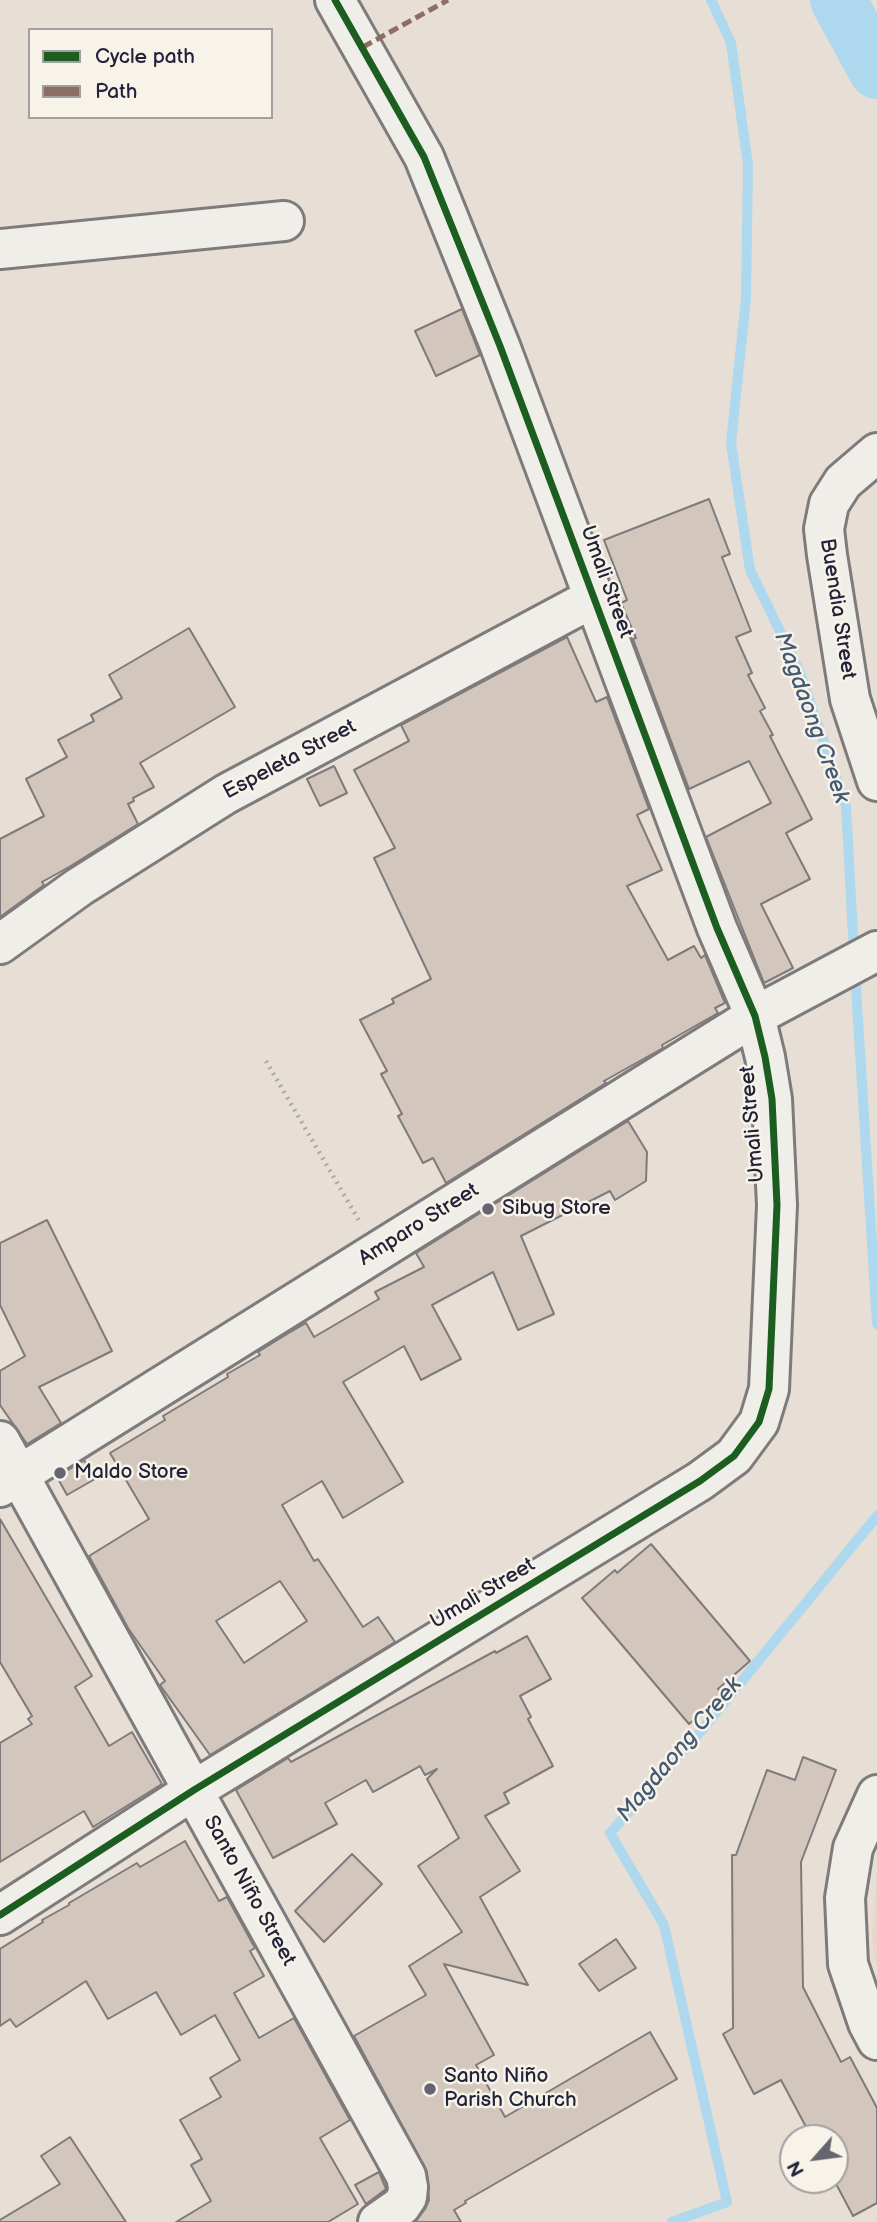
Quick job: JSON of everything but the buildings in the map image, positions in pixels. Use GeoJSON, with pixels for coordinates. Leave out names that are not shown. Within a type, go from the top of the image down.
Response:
{"type":"FeatureCollection","features":[{"type":"Feature","properties":{"kind":"street","name":"Umali Street"},"geometry":{"type":"LineString","coordinates":[[0,1914],[194,1790],[700,1481],[734,1456],[758,1422],[769,1389],[777,1205],[772,1098],[755,1016],[717,928],[500,346],[424,157],[335,0]]}},
{"type":"Feature","properties":{"kind":"street"},"geometry":{"type":"LineString","coordinates":[[0,248],[284,221]]}},
{"type":"Feature","properties":{"kind":"street","name":"Buendia Street"},"geometry":{"type":"LineString","coordinates":[[877,453],[843,482],[829,504],[824,529],[850,699],[877,781]]}},
{"type":"Feature","properties":{"kind":"street","name":"Espeleta Street"},"geometry":{"type":"LineString","coordinates":[[0,944],[79,887],[226,794],[593,598]]}},
{"type":"Feature","properties":{"kind":"street","name":"Amparo Street"},"geometry":{"type":"LineString","coordinates":[[10,1481],[755,1016],[877,951]]}},
{"type":"Feature","properties":{"kind":"street","name":"Santo Niño Street"},"geometry":{"type":"LineString","coordinates":[[0,1441],[10,1481],[194,1790],[406,2176],[407,2197],[401,2206],[378,2222]]}},
{"type":"Feature","properties":{"kind":"street"},"geometry":{"type":"LineString","coordinates":[[877,1796],[853,1848],[845,1898],[848,1964],[868,2023],[877,2040]]}},
{"type":"Feature","properties":{"kind":"path"},"geometry":{"type":"LineString","coordinates":[[265,1061],[377,1251]]}},
{"type":"Feature","properties":{"kind":"shaded area"},"geometry":{"type":"Polygon","coordinates":[[[877,1871],[877,1963],[874,1958],[872,1934],[877,1871]]]}},
{"type":"Feature","properties":{"kind":"waterway","name":"Magdaong Creek"},"geometry":{"type":"LineString","coordinates":[[711,0],[731,43],[748,165],[746,298],[731,443],[750,570],[799,670],[846,806],[854,953]]}},
{"type":"Feature","properties":{"kind":"waterway"},"geometry":{"type":"LineString","coordinates":[[838,0],[877,71]]}},
{"type":"Feature","properties":{"kind":"waterway","name":"Magdaong Creek"},"geometry":{"type":"LineString","coordinates":[[855,972],[877,1324]]}},
{"type":"Feature","properties":{"kind":"waterway","name":"Magdaong Creek"},"geometry":{"type":"LineString","coordinates":[[672,2222],[727,2202],[664,1925],[610,1833],[701,1731],[877,1516]]}},
{"type":"Feature","properties":{"kind":"marked path"},"geometry":{"type":"LineString","coordinates":[[363,47],[448,0]]}},
{"type":"Feature","properties":{"kind":"cycle path"},"geometry":{"type":"LineString","coordinates":[[0,1915],[194,1790],[700,1481],[734,1456],[759,1422],[769,1389],[777,1205],[772,1099],[755,1016],[717,928],[500,346],[424,157],[335,0]]}},
{"type":"Feature","properties":{"kind":"place","name":"Sibug Store"},"geometry":{"type":"Point","coordinates":[488,1209]}},
{"type":"Feature","properties":{"kind":"place","name":"Maldo Store"},"geometry":{"type":"Point","coordinates":[60,1473]}},
{"type":"Feature","properties":{"kind":"place","name":"Santo Niño Parish Church"},"geometry":{"type":"Point","coordinates":[430,2089]}}]}
